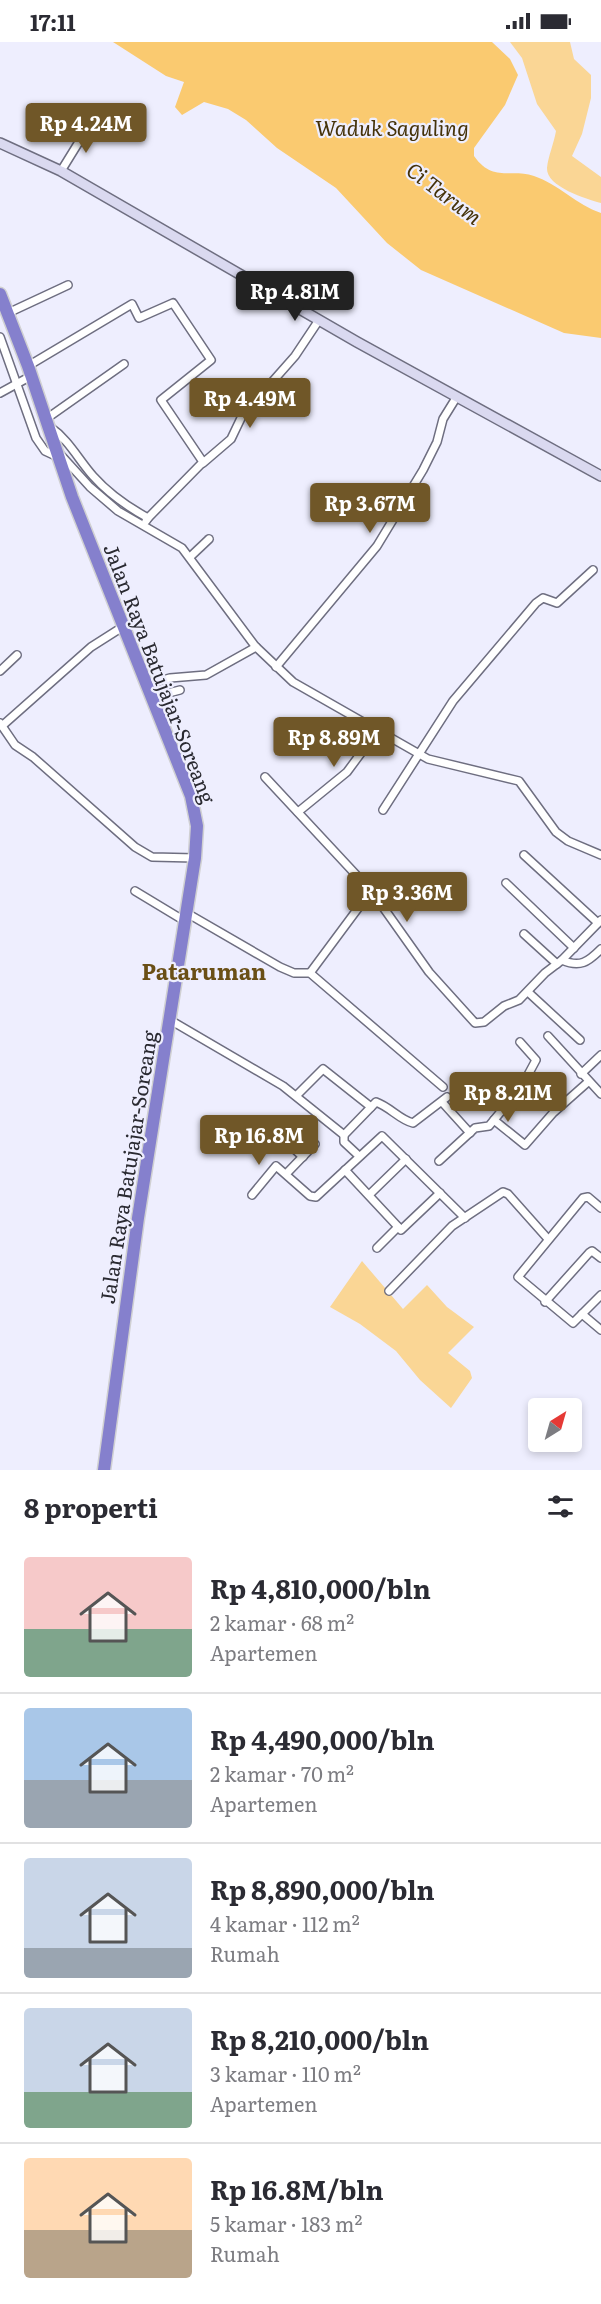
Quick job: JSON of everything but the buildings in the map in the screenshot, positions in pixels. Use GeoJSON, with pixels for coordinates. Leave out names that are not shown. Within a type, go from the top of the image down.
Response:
{"type":"FeatureCollection","features":[{"type":"Feature","properties":{"kind":"highway","name":"Jalan Raya Batujajar-Soreang"},"geometry":{"type":"LineString","coordinates":[[0,294],[8,313],[25,376],[48,424],[56,450],[153,697],[190,796],[197,826],[195,858],[135,1237],[104,1470]]}},
{"type":"Feature","properties":{"kind":"street"},"geometry":{"type":"LineString","coordinates":[[61,171],[90,124]]}},
{"type":"Feature","properties":{"kind":"street"},"geometry":{"type":"LineString","coordinates":[[0,143],[61,171],[142,220],[456,398],[601,476]]}},
{"type":"Feature","properties":{"kind":"street"},"geometry":{"type":"LineString","coordinates":[[8,313],[68,285]]}},
{"type":"Feature","properties":{"kind":"street"},"geometry":{"type":"LineString","coordinates":[[0,393],[128,306],[132,304],[139,318],[173,303],[200,340],[211,363],[188,376],[161,400],[191,441],[203,464]]}},
{"type":"Feature","properties":{"kind":"street"},"geometry":{"type":"LineString","coordinates":[[146,522],[231,439],[242,416],[295,356],[319,320]]}},
{"type":"Feature","properties":{"kind":"street"},"geometry":{"type":"LineString","coordinates":[[0,338],[25,376],[40,446],[56,450],[103,499],[146,522]]}},
{"type":"Feature","properties":{"kind":"street"},"geometry":{"type":"LineString","coordinates":[[124,364],[48,424],[68,442],[106,488],[190,557],[256,647],[276,667],[313,695],[418,753],[453,766],[515,778],[525,785],[556,832],[568,841],[601,855]]}},
{"type":"Feature","properties":{"kind":"street"},"geometry":{"type":"LineString","coordinates":[[276,667],[377,546],[423,470],[437,442],[443,419],[456,398]]}},
{"type":"Feature","properties":{"kind":"street"},"geometry":{"type":"LineString","coordinates":[[190,557],[209,538]]}},
{"type":"Feature","properties":{"kind":"street"},"geometry":{"type":"LineString","coordinates":[[383,810],[453,701],[536,603],[543,598],[557,603],[593,570]]}},
{"type":"Feature","properties":{"kind":"street"},"geometry":{"type":"LineString","coordinates":[[124,626],[84,653],[1,724],[18,748],[33,758],[135,847],[152,857],[195,858]]}},
{"type":"Feature","properties":{"kind":"street"},"geometry":{"type":"LineString","coordinates":[[147,684],[170,678],[206,675],[256,647]]}},
{"type":"Feature","properties":{"kind":"street"},"geometry":{"type":"LineString","coordinates":[[0,671],[17,655]]}},
{"type":"Feature","properties":{"kind":"street"},"geometry":{"type":"LineString","coordinates":[[153,697],[180,690]]}},
{"type":"Feature","properties":{"kind":"street"},"geometry":{"type":"LineString","coordinates":[[298,812],[348,772],[378,730]]}},
{"type":"Feature","properties":{"kind":"street"},"geometry":{"type":"LineString","coordinates":[[265,777],[373,893],[429,972],[475,1023],[484,1022],[528,992],[599,922],[524,855]]}},
{"type":"Feature","properties":{"kind":"street"},"geometry":{"type":"LineString","coordinates":[[507,883],[574,948]]}},
{"type":"Feature","properties":{"kind":"street"},"geometry":{"type":"LineString","coordinates":[[135,891],[294,974],[310,974],[443,1087]]}},
{"type":"Feature","properties":{"kind":"street"},"geometry":{"type":"LineString","coordinates":[[310,974],[359,907]]}},
{"type":"Feature","properties":{"kind":"street"},"geometry":{"type":"LineString","coordinates":[[525,934],[560,962],[574,965],[585,964],[601,948]]}},
{"type":"Feature","properties":{"kind":"street"},"geometry":{"type":"LineString","coordinates":[[528,992],[580,1040]]}},
{"type":"Feature","properties":{"kind":"street"},"geometry":{"type":"LineString","coordinates":[[170,1020],[297,1095],[344,1135]]}},
{"type":"Feature","properties":{"kind":"street"},"geometry":{"type":"LineString","coordinates":[[548,1036],[601,1094]]}},
{"type":"Feature","properties":{"kind":"street"},"geometry":{"type":"LineString","coordinates":[[439,1161],[477,1127],[489,1126],[522,1086],[536,1060],[520,1042]]}},
{"type":"Feature","properties":{"kind":"street"},"geometry":{"type":"LineString","coordinates":[[581,1074],[601,1054]]}},
{"type":"Feature","properties":{"kind":"street"},"geometry":{"type":"LineString","coordinates":[[297,1095],[323,1069],[371,1107]]}},
{"type":"Feature","properties":{"kind":"street"},"geometry":{"type":"LineString","coordinates":[[494,1120],[525,1144],[553,1113],[588,1082]]}},
{"type":"Feature","properties":{"kind":"street"},"geometry":{"type":"LineString","coordinates":[[359,1156],[344,1142],[344,1135],[376,1102],[393,1110],[405,1121],[413,1123],[445,1100],[470,1133]]}},
{"type":"Feature","properties":{"kind":"street"},"geometry":{"type":"LineString","coordinates":[[270,1128],[303,1157]]}},
{"type":"Feature","properties":{"kind":"street"},"geometry":{"type":"LineString","coordinates":[[252,1195],[276,1166],[287,1173],[310,1196],[316,1197],[382,1136],[465,1218]]}},
{"type":"Feature","properties":{"kind":"street"},"geometry":{"type":"LineString","coordinates":[[287,1173],[315,1144]]}},
{"type":"Feature","properties":{"kind":"street"},"geometry":{"type":"LineString","coordinates":[[369,1195],[406,1159]]}},
{"type":"Feature","properties":{"kind":"street"},"geometry":{"type":"LineString","coordinates":[[345,1170],[398,1227],[404,1229],[440,1193]]}},
{"type":"Feature","properties":{"kind":"street"},"geometry":{"type":"LineString","coordinates":[[389,1291],[452,1226],[506,1193],[548,1239]]}},
{"type":"Feature","properties":{"kind":"street"},"geometry":{"type":"LineString","coordinates":[[601,1208],[588,1197],[583,1198],[518,1277],[545,1302],[573,1323],[601,1295]]}},
{"type":"Feature","properties":{"kind":"street"},"geometry":{"type":"LineString","coordinates":[[377,1248],[398,1227]]}},
{"type":"Feature","properties":{"kind":"street"},"geometry":{"type":"LineString","coordinates":[[545,1302],[589,1253],[592,1251],[601,1258]]}},
{"type":"Feature","properties":{"kind":"street"},"geometry":{"type":"LineString","coordinates":[[582,1314],[601,1330]]}},
{"type":"Feature","properties":{"kind":"shaded area"},"geometry":{"type":"Polygon","coordinates":[[[510,42],[570,42],[574,59],[591,75],[591,98],[582,134],[572,156],[601,177],[601,203],[568,191],[548,175],[547,168],[556,131],[537,104],[522,58],[510,42]]]}},
{"type":"Feature","properties":{"kind":"shaded area"},"geometry":{"type":"Polygon","coordinates":[[[362,1261],[403,1309],[427,1285],[447,1307],[474,1327],[448,1353],[470,1371],[472,1378],[451,1408],[420,1380],[396,1351],[360,1324],[330,1307],[362,1261]]]}},
{"type":"Feature","properties":{"kind":"water","name":"Waduk Saguling"},"geometry":{"type":"Polygon","coordinates":[[[113,42],[492,42],[510,59],[518,75],[505,105],[474,148],[474,156],[481,164],[495,172],[526,174],[543,180],[601,213],[601,338],[564,333],[421,270],[387,243],[336,188],[277,148],[246,120],[228,109],[204,102],[182,115],[175,107],[184,82],[166,76],[113,42]]]}},
{"type":"Feature","properties":{"kind":"district","name":"Pataruman"},"geometry":{"type":"Point","coordinates":[204,970]}},
{"type":"Feature","properties":{"kind":"water label","name":"Ci Tarum"},"geometry":{"type":"Point","coordinates":[445,192]}}]}
